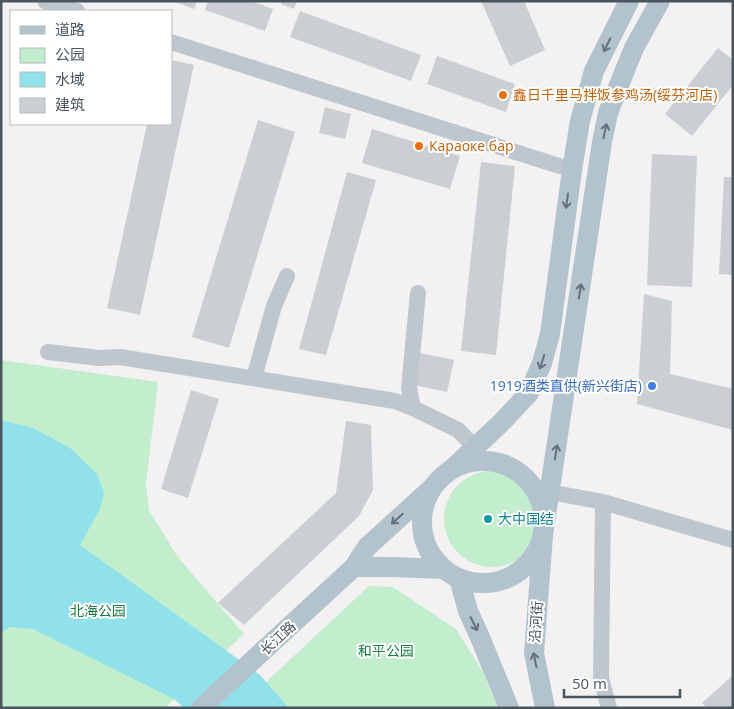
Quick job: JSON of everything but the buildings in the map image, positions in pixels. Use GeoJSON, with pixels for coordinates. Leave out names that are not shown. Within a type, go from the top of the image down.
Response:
{"type":"FeatureCollection","features":[{"type":"Feature","properties":{"kind":"main road"},"geometry":{"type":"LineString","coordinates":[[629,1],[594,71],[580,121],[550,334],[542,363],[529,393],[502,422],[433,486],[428,495],[422,525],[423,535],[431,554],[437,562],[452,573],[471,582],[488,582],[506,578],[516,573],[526,566],[539,546],[544,522],[540,499],[545,489],[608,113],[634,48],[659,2]]}},
{"type":"Feature","properties":{"kind":"main road"},"geometry":{"type":"LineString","coordinates":[[450,471],[460,465],[472,462],[496,462],[518,472],[545,489]]}},
{"type":"Feature","properties":{"kind":"main road","name":"长江路"},"geometry":{"type":"LineString","coordinates":[[201,708],[354,567],[367,547],[433,486]]}},
{"type":"Feature","properties":{"kind":"main road","name":"沿河街"},"geometry":{"type":"LineString","coordinates":[[542,534],[534,653],[545,708]]}},
{"type":"Feature","properties":{"kind":"main road"},"geometry":{"type":"LineString","coordinates":[[354,567],[392,567],[452,573]]}},
{"type":"Feature","properties":{"kind":"main road"},"geometry":{"type":"LineString","coordinates":[[452,573],[509,708]]}},
{"type":"Feature","properties":{"kind":"street"},"geometry":{"type":"LineString","coordinates":[[45,1],[74,10]]}},
{"type":"Feature","properties":{"kind":"street"},"geometry":{"type":"LineString","coordinates":[[172,42],[572,170]]}},
{"type":"Feature","properties":{"kind":"street"},"geometry":{"type":"LineString","coordinates":[[254,378],[274,306],[287,276]]}},
{"type":"Feature","properties":{"kind":"street"},"geometry":{"type":"LineString","coordinates":[[413,408],[409,388],[418,293]]}},
{"type":"Feature","properties":{"kind":"street"},"geometry":{"type":"LineString","coordinates":[[48,352],[99,358],[120,357],[395,401],[458,430],[475,447]]}},
{"type":"Feature","properties":{"kind":"street"},"geometry":{"type":"LineString","coordinates":[[545,489],[603,502],[733,540]]}},
{"type":"Feature","properties":{"kind":"street"},"geometry":{"type":"LineString","coordinates":[[603,502],[601,678],[608,708]]}},
{"type":"Feature","properties":{"kind":"green space","name":"北海公园"},"geometry":{"type":"Polygon","coordinates":[[[1,360],[158,382],[146,484],[149,510],[177,556],[244,634],[165,708],[1,708],[1,360]]]}},
{"type":"Feature","properties":{"kind":"green space"},"geometry":{"type":"Polygon","coordinates":[[[492,471],[510,475],[526,485],[536,501],[540,519],[536,537],[526,553],[510,563],[492,567],[474,563],[458,553],[448,537],[444,519],[448,501],[458,485],[474,475],[492,471]]]}},
{"type":"Feature","properties":{"kind":"green space","name":"和平公园"},"geometry":{"type":"Polygon","coordinates":[[[369,586],[393,587],[456,629],[482,670],[498,708],[289,708],[266,682],[369,586]]]}},
{"type":"Feature","properties":{"kind":"water"},"geometry":{"type":"Polygon","coordinates":[[[1,420],[33,428],[70,448],[97,474],[104,493],[100,509],[80,545],[260,675],[289,708],[184,708],[174,699],[33,629],[11,627],[1,632],[1,420]]]}},
{"type":"Feature","properties":{"kind":"place","name":"鑫日千里马拌饭参鸡汤(绥芬河店)"},"geometry":{"type":"Point","coordinates":[503,95]}},
{"type":"Feature","properties":{"kind":"place","name":"Караоке бар"},"geometry":{"type":"Point","coordinates":[419,146]}},
{"type":"Feature","properties":{"kind":"place","name":"1919酒类直供(新兴街店)"},"geometry":{"type":"Point","coordinates":[652,386]}},
{"type":"Feature","properties":{"kind":"place","name":"大中国结"},"geometry":{"type":"Point","coordinates":[488,519]}}]}
